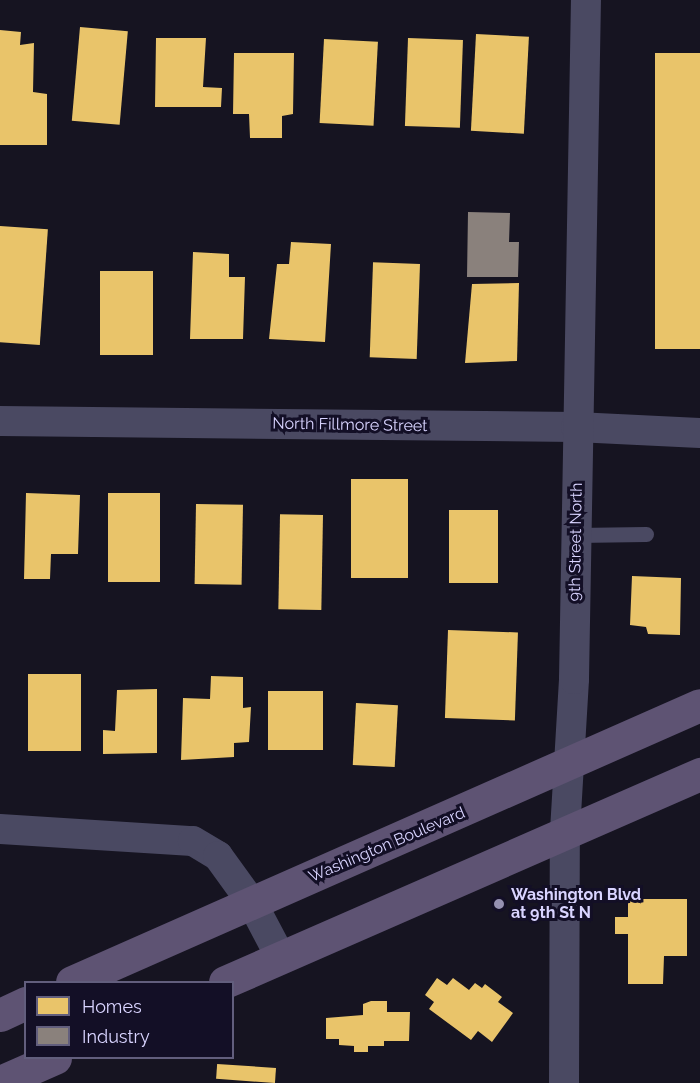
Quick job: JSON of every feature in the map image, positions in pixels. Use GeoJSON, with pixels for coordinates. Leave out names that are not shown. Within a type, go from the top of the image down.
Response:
{"type":"FeatureCollection","features":[{"type":"Feature","properties":{"kind":"main road","name":"Washington Boulevard"},"geometry":{"type":"LineString","coordinates":[[74,981],[700,705]]}},
{"type":"Feature","properties":{"kind":"main road"},"geometry":{"type":"LineString","coordinates":[[227,981],[564,831],[700,774]]}},
{"type":"Feature","properties":{"kind":"main road"},"geometry":{"type":"LineString","coordinates":[[0,1015],[24,1004]]}},
{"type":"Feature","properties":{"kind":"main road"},"geometry":{"type":"LineString","coordinates":[[0,1082],[53,1059]]}},
{"type":"Feature","properties":{"kind":"street","name":"9th Street North"},"geometry":{"type":"LineString","coordinates":[[564,1083],[564,831],[569,763],[576,535],[576,427],[586,0]]}},
{"type":"Feature","properties":{"kind":"street","name":"North Fillmore Street"},"geometry":{"type":"LineString","coordinates":[[0,421],[576,427],[700,433]]}},
{"type":"Feature","properties":{"kind":"street"},"geometry":{"type":"LineString","coordinates":[[0,829],[194,841],[218,856],[252,903],[281,958]]}},
{"type":"Feature","properties":{"kind":"lane"},"geometry":{"type":"LineString","coordinates":[[576,535],[646,534]]}},
{"type":"Feature","properties":{"kind":"building: Homes"},"geometry":{"type":"Polygon","coordinates":[[[80,27],[128,31],[120,125],[72,121],[80,27]]]}},
{"type":"Feature","properties":{"kind":"building: Homes"},"geometry":{"type":"Polygon","coordinates":[[[0,30],[21,32],[20,45],[34,43],[33,92],[47,94],[47,145],[0,145],[0,30]]]}},
{"type":"Feature","properties":{"kind":"building: Homes"},"geometry":{"type":"Polygon","coordinates":[[[476,34],[529,37],[524,134],[471,131],[476,34]]]}},
{"type":"Feature","properties":{"kind":"building: Homes"},"geometry":{"type":"Polygon","coordinates":[[[156,38],[206,38],[203,87],[222,88],[221,107],[155,107],[156,38]]]}},
{"type":"Feature","properties":{"kind":"building: Homes"},"geometry":{"type":"Polygon","coordinates":[[[408,38],[463,40],[460,128],[405,126],[408,38]]]}},
{"type":"Feature","properties":{"kind":"building: Homes"},"geometry":{"type":"Polygon","coordinates":[[[324,39],[378,42],[374,126],[320,123],[324,39]]]}},
{"type":"Feature","properties":{"kind":"building: Homes"},"geometry":{"type":"Polygon","coordinates":[[[234,53],[294,53],[293,114],[282,116],[282,138],[250,138],[249,114],[233,114],[234,53]]]}},
{"type":"Feature","properties":{"kind":"building: Homes"},"geometry":{"type":"Polygon","coordinates":[[[655,53],[700,53],[700,349],[655,349],[655,53]]]}},
{"type":"Feature","properties":{"kind":"building: Homes"},"geometry":{"type":"Polygon","coordinates":[[[0,226],[48,229],[40,345],[0,342],[0,226]]]}},
{"type":"Feature","properties":{"kind":"building: Homes"},"geometry":{"type":"Polygon","coordinates":[[[291,242],[331,244],[325,342],[269,339],[277,264],[289,264],[291,242]]]}},
{"type":"Feature","properties":{"kind":"building: Homes"},"geometry":{"type":"Polygon","coordinates":[[[193,252],[229,254],[229,277],[245,277],[243,339],[190,339],[193,252]]]}},
{"type":"Feature","properties":{"kind":"building: Homes"},"geometry":{"type":"Polygon","coordinates":[[[373,262],[420,264],[417,359],[370,357],[373,262]]]}},
{"type":"Feature","properties":{"kind":"building: Homes"},"geometry":{"type":"Polygon","coordinates":[[[100,271],[153,271],[153,355],[100,355],[100,271]]]}},
{"type":"Feature","properties":{"kind":"building: Homes"},"geometry":{"type":"Polygon","coordinates":[[[519,283],[517,361],[465,363],[472,284],[519,283]]]}},
{"type":"Feature","properties":{"kind":"building: Homes"},"geometry":{"type":"Polygon","coordinates":[[[351,479],[408,479],[408,578],[351,578],[351,479]]]}},
{"type":"Feature","properties":{"kind":"building: Homes"},"geometry":{"type":"Polygon","coordinates":[[[26,493],[80,495],[78,554],[51,554],[50,579],[24,579],[26,493]]]}},
{"type":"Feature","properties":{"kind":"building: Homes"},"geometry":{"type":"Polygon","coordinates":[[[108,493],[160,493],[160,582],[108,582],[108,493]]]}},
{"type":"Feature","properties":{"kind":"building: Homes"},"geometry":{"type":"Polygon","coordinates":[[[196,504],[243,505],[242,585],[195,584],[196,504]]]}},
{"type":"Feature","properties":{"kind":"building: Homes"},"geometry":{"type":"Polygon","coordinates":[[[449,510],[498,510],[498,583],[449,583],[449,510]]]}},
{"type":"Feature","properties":{"kind":"building: Homes"},"geometry":{"type":"Polygon","coordinates":[[[280,514],[323,515],[321,610],[278,609],[280,514]]]}},
{"type":"Feature","properties":{"kind":"building: Homes"},"geometry":{"type":"Polygon","coordinates":[[[632,576],[681,578],[680,635],[648,634],[646,627],[630,625],[632,576]]]}},
{"type":"Feature","properties":{"kind":"building: Homes"},"geometry":{"type":"Polygon","coordinates":[[[448,630],[518,632],[515,720],[445,718],[448,630]]]}},
{"type":"Feature","properties":{"kind":"building: Homes"},"geometry":{"type":"Polygon","coordinates":[[[28,674],[81,674],[81,751],[28,751],[28,674]]]}},
{"type":"Feature","properties":{"kind":"building: Homes"},"geometry":{"type":"Polygon","coordinates":[[[211,676],[243,677],[243,708],[251,707],[249,742],[234,743],[234,757],[181,760],[183,698],[210,699],[211,676]]]}},
{"type":"Feature","properties":{"kind":"building: Homes"},"geometry":{"type":"Polygon","coordinates":[[[157,689],[157,753],[103,754],[103,730],[115,731],[117,690],[157,689]]]}},
{"type":"Feature","properties":{"kind":"building: Homes"},"geometry":{"type":"Polygon","coordinates":[[[268,691],[323,691],[323,750],[268,750],[268,691]]]}},
{"type":"Feature","properties":{"kind":"building: Homes"},"geometry":{"type":"Polygon","coordinates":[[[356,703],[398,705],[395,767],[353,765],[356,703]]]}},
{"type":"Feature","properties":{"kind":"building: Homes"},"geometry":{"type":"Polygon","coordinates":[[[628,899],[687,899],[687,956],[664,956],[663,984],[628,984],[628,934],[615,934],[615,917],[628,917],[628,899]]]}},
{"type":"Feature","properties":{"kind":"building: Homes"},"geometry":{"type":"Polygon","coordinates":[[[437,978],[447,985],[453,978],[469,990],[475,983],[482,988],[485,984],[502,997],[498,1002],[513,1013],[492,1042],[478,1031],[471,1040],[429,1009],[434,1002],[425,995],[437,978]]]}},
{"type":"Feature","properties":{"kind":"building: Homes"},"geometry":{"type":"Polygon","coordinates":[[[371,1001],[387,1001],[387,1012],[410,1012],[409,1041],[384,1041],[384,1046],[368,1046],[368,1052],[354,1052],[354,1046],[339,1045],[339,1039],[326,1039],[326,1018],[363,1015],[363,1004],[371,1001]]]}},
{"type":"Feature","properties":{"kind":"building: Homes"},"geometry":{"type":"Polygon","coordinates":[[[217,1064],[276,1068],[275,1083],[216,1079],[217,1064]]]}},
{"type":"Feature","properties":{"kind":"building: Industry"},"geometry":{"type":"Polygon","coordinates":[[[468,212],[510,213],[509,242],[519,242],[518,277],[467,277],[468,212]]]}},
{"type":"Feature","properties":{"kind":"place","name":"Washington Blvd at 9th St N"},"geometry":{"type":"Point","coordinates":[499,904]}}]}
